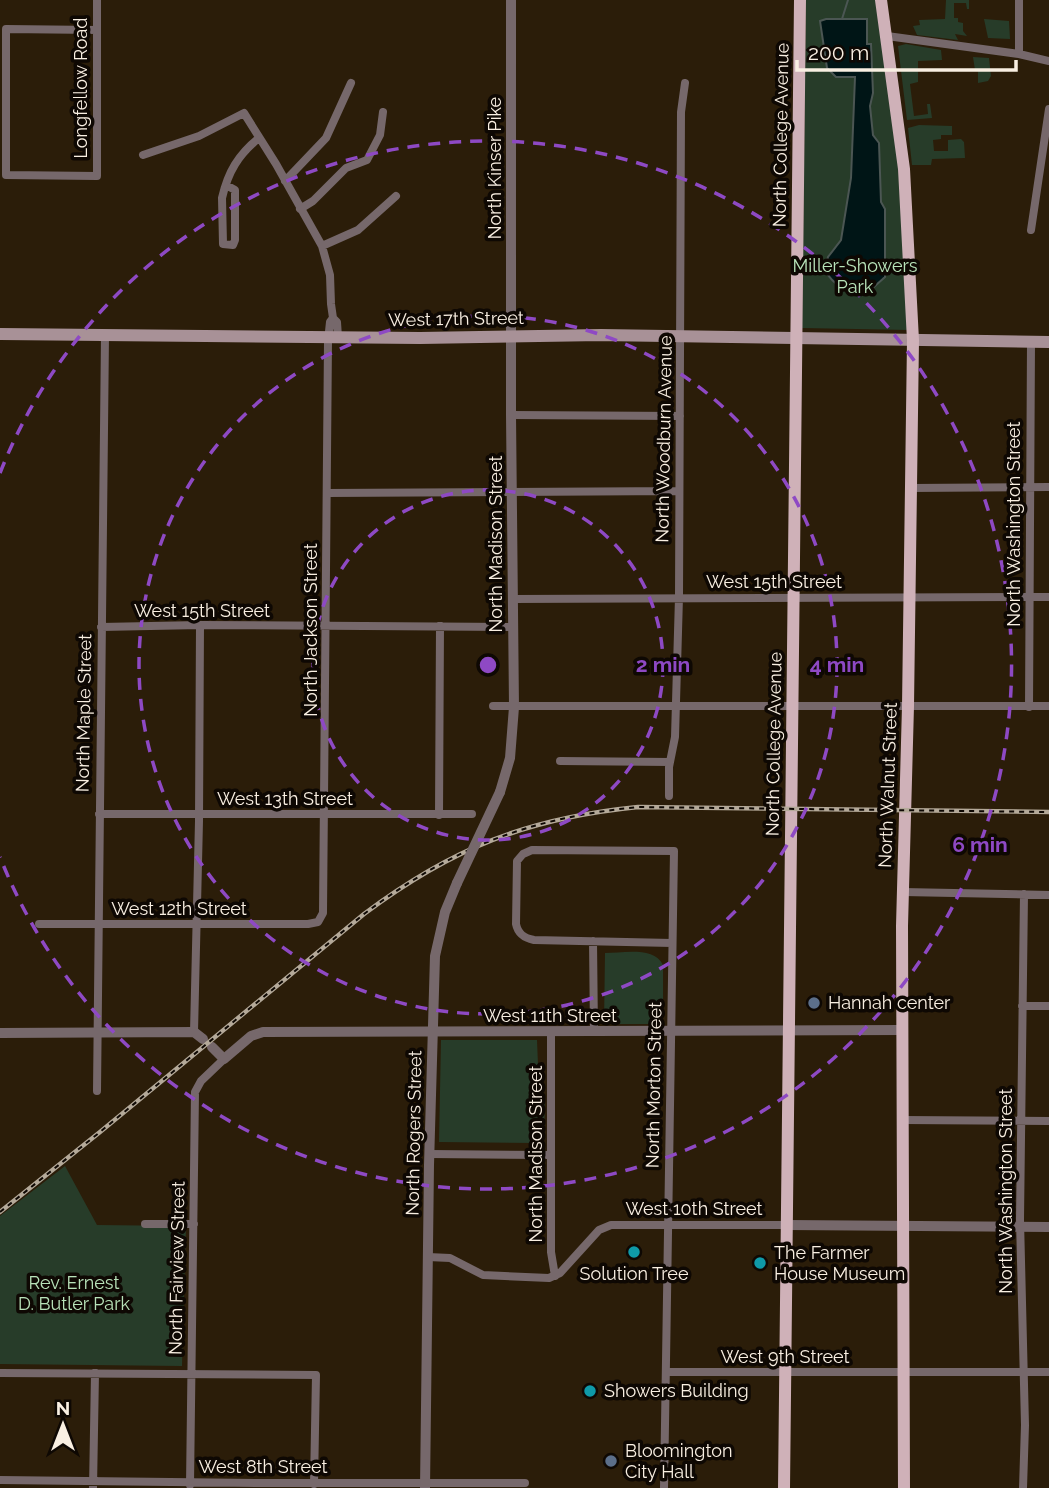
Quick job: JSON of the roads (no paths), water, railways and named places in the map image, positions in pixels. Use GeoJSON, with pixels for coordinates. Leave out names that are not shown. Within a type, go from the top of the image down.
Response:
{"type":"FeatureCollection","features":[{"type":"Feature","properties":{"kind":"main road","name":"North College Avenue"},"geometry":{"type":"LineString","coordinates":[[784,1488],[800,0]]}},
{"type":"Feature","properties":{"kind":"main road","name":"North Walnut Street"},"geometry":{"type":"LineString","coordinates":[[881,0],[904,169],[913,340],[903,892],[904,1488]]}},
{"type":"Feature","properties":{"kind":"main road","name":"West 17th Street"},"geometry":{"type":"LineString","coordinates":[[0,334],[680,336],[1049,342]]}},
{"type":"Feature","properties":{"kind":"street","name":"Longfellow Road"},"geometry":{"type":"LineString","coordinates":[[3,116],[6,175],[97,176],[97,0]]}},
{"type":"Feature","properties":{"kind":"street","name":"North Kinser Pike"},"geometry":{"type":"LineString","coordinates":[[511,336],[512,0]]}},
{"type":"Feature","properties":{"kind":"street"},"geometry":{"type":"LineString","coordinates":[[1019,0],[1019,54]]}},
{"type":"Feature","properties":{"kind":"street"},"geometry":{"type":"LineString","coordinates":[[3,116],[6,29],[97,30]]}},
{"type":"Feature","properties":{"kind":"street"},"geometry":{"type":"LineString","coordinates":[[887,36],[1019,54],[1049,61]]}},
{"type":"Feature","properties":{"kind":"street"},"geometry":{"type":"LineString","coordinates":[[285,181],[326,138],[351,83]]}},
{"type":"Feature","properties":{"kind":"street","name":"North Woodburn Avenue"},"geometry":{"type":"LineString","coordinates":[[669,796],[670,762],[675,737],[679,597],[681,112],[685,83]]}},
{"type":"Feature","properties":{"kind":"street"},"geometry":{"type":"LineString","coordinates":[[1031,230],[1049,109]]}},
{"type":"Feature","properties":{"kind":"street"},"geometry":{"type":"LineString","coordinates":[[300,209],[313,201],[346,168],[367,160],[380,135],[383,112]]}},
{"type":"Feature","properties":{"kind":"street"},"geometry":{"type":"LineString","coordinates":[[143,155],[200,136],[244,113],[322,246],[358,230],[396,196]]}},
{"type":"Feature","properties":{"kind":"street"},"geometry":{"type":"LineString","coordinates":[[226,185],[235,190],[235,240],[233,245],[227,246],[223,244],[222,198],[226,185],[236,160],[259,138]]}},
{"type":"Feature","properties":{"kind":"street","name":"North Jackson Street"},"geometry":{"type":"LineString","coordinates":[[318,922],[323,913],[327,493],[334,337],[337,322],[333,318],[330,275],[322,246]]}},
{"type":"Feature","properties":{"kind":"street","name":"North Maple Street"},"geometry":{"type":"LineString","coordinates":[[97,1091],[106,335]]}},
{"type":"Feature","properties":{"kind":"street","name":"North Madison Street"},"geometry":{"type":"LineString","coordinates":[[500,792],[510,758],[513,707],[511,336]]}},
{"type":"Feature","properties":{"kind":"street","name":"North Washington Street"},"geometry":{"type":"LineString","coordinates":[[1029,707],[1031,342]]}},
{"type":"Feature","properties":{"kind":"street"},"geometry":{"type":"LineString","coordinates":[[511,415],[680,416]]}},
{"type":"Feature","properties":{"kind":"street"},"geometry":{"type":"LineString","coordinates":[[911,488],[1049,487]]}},
{"type":"Feature","properties":{"kind":"street"},"geometry":{"type":"LineString","coordinates":[[327,493],[679,491]]}},
{"type":"Feature","properties":{"kind":"street","name":"West 15th Street"},"geometry":{"type":"LineString","coordinates":[[512,599],[1049,597]]}},
{"type":"Feature","properties":{"kind":"street"},"geometry":{"type":"LineString","coordinates":[[0,1033],[198,1035],[200,625]]}},
{"type":"Feature","properties":{"kind":"street"},"geometry":{"type":"LineString","coordinates":[[439,815],[440,626]]}},
{"type":"Feature","properties":{"kind":"street","name":"West 15th Street"},"geometry":{"type":"LineString","coordinates":[[101,627],[512,627]]}},
{"type":"Feature","properties":{"kind":"street"},"geometry":{"type":"LineString","coordinates":[[493,706],[1049,706]]}},
{"type":"Feature","properties":{"kind":"street"},"geometry":{"type":"LineString","coordinates":[[560,761],[670,762]]}},
{"type":"Feature","properties":{"kind":"street","name":"North Rogers Street"},"geometry":{"type":"LineString","coordinates":[[426,1486],[429,1154],[435,956],[438,934],[457,883],[500,792]]}},
{"type":"Feature","properties":{"kind":"street","name":"West 13th Street"},"geometry":{"type":"LineString","coordinates":[[99,814],[472,814]]}},
{"type":"Feature","properties":{"kind":"street","name":"North Morton Street"},"geometry":{"type":"LineString","coordinates":[[593,941],[534,940],[518,931],[516,868],[522,855],[532,850],[674,851],[664,1488]]}},
{"type":"Feature","properties":{"kind":"street"},"geometry":{"type":"LineString","coordinates":[[903,892],[1049,895]]}},
{"type":"Feature","properties":{"kind":"street","name":"North Washington Street"},"geometry":{"type":"LineString","coordinates":[[1023,1488],[1020,1121],[1024,894]]}},
{"type":"Feature","properties":{"kind":"street","name":"West 12th Street"},"geometry":{"type":"LineString","coordinates":[[39,924],[308,925],[318,922]]}},
{"type":"Feature","properties":{"kind":"street"},"geometry":{"type":"LineString","coordinates":[[594,1032],[593,941],[672,943]]}},
{"type":"Feature","properties":{"kind":"street"},"geometry":{"type":"LineString","coordinates":[[1021,1006],[1049,1006]]}},
{"type":"Feature","properties":{"kind":"street","name":"West 11th Street"},"geometry":{"type":"LineString","coordinates":[[224,1059],[259,1032],[903,1030]]}},
{"type":"Feature","properties":{"kind":"street","name":"North Madison Street"},"geometry":{"type":"LineString","coordinates":[[551,1032],[551,1252],[555,1276]]}},
{"type":"Feature","properties":{"kind":"street"},"geometry":{"type":"LineString","coordinates":[[212,1047],[224,1059]]}},
{"type":"Feature","properties":{"kind":"street","name":"North Fairview Street"},"geometry":{"type":"LineString","coordinates":[[190,1485],[195,1092],[201,1081],[224,1059]]}},
{"type":"Feature","properties":{"kind":"street"},"geometry":{"type":"LineString","coordinates":[[902,1120],[1049,1121]]}},
{"type":"Feature","properties":{"kind":"street"},"geometry":{"type":"LineString","coordinates":[[429,1154],[551,1156]]}},
{"type":"Feature","properties":{"kind":"street"},"geometry":{"type":"LineString","coordinates":[[145,1224],[194,1224]]}},
{"type":"Feature","properties":{"kind":"street","name":"West 10th Street"},"geometry":{"type":"LineString","coordinates":[[555,1276],[594,1234],[606,1226],[1049,1227]]}},
{"type":"Feature","properties":{"kind":"street"},"geometry":{"type":"LineString","coordinates":[[428,1258],[450,1258],[478,1274],[491,1277],[555,1276]]}},
{"type":"Feature","properties":{"kind":"street","name":"West 9th Street"},"geometry":{"type":"LineString","coordinates":[[666,1372],[1049,1372]]}},
{"type":"Feature","properties":{"kind":"street"},"geometry":{"type":"LineString","coordinates":[[0,1373],[316,1375],[314,1484]]}},
{"type":"Feature","properties":{"kind":"street"},"geometry":{"type":"LineString","coordinates":[[93,1485],[96,1373]]}},
{"type":"Feature","properties":{"kind":"street","name":"West 8th Street"},"geometry":{"type":"LineString","coordinates":[[0,1480],[93,1485],[426,1486],[525,1483]]}},
{"type":"Feature","properties":{"kind":"waterway"},"geometry":{"type":"LineString","coordinates":[[842,19],[848,0]]}},
{"type":"Feature","properties":{"kind":"railway"},"geometry":{"type":"LineString","coordinates":[[0,1212],[364,914],[428,871],[493,840],[561,819],[638,807],[1049,812]]}},
{"type":"Feature","properties":{"kind":"place","name":"Hannah center"},"geometry":{"type":"Point","coordinates":[814,1003]}},
{"type":"Feature","properties":{"kind":"place","name":"Solution Tree"},"geometry":{"type":"Point","coordinates":[634,1252]}},
{"type":"Feature","properties":{"kind":"place","name":"The Farmer House Museum"},"geometry":{"type":"Point","coordinates":[760,1263]}},
{"type":"Feature","properties":{"kind":"place","name":"Showers Building"},"geometry":{"type":"Point","coordinates":[590,1391]}},
{"type":"Feature","properties":{"kind":"place","name":"Bloomington City Hall"},"geometry":{"type":"Point","coordinates":[611,1461]}},
{"type":"Feature","properties":{"kind":"park label","name":"Miller-Showers Park"},"geometry":{"type":"Point","coordinates":[855,276]}},
{"type":"Feature","properties":{"kind":"park label","name":"Rev. Ernest D. Butler Park"},"geometry":{"type":"Point","coordinates":[74,1293]}}]}
